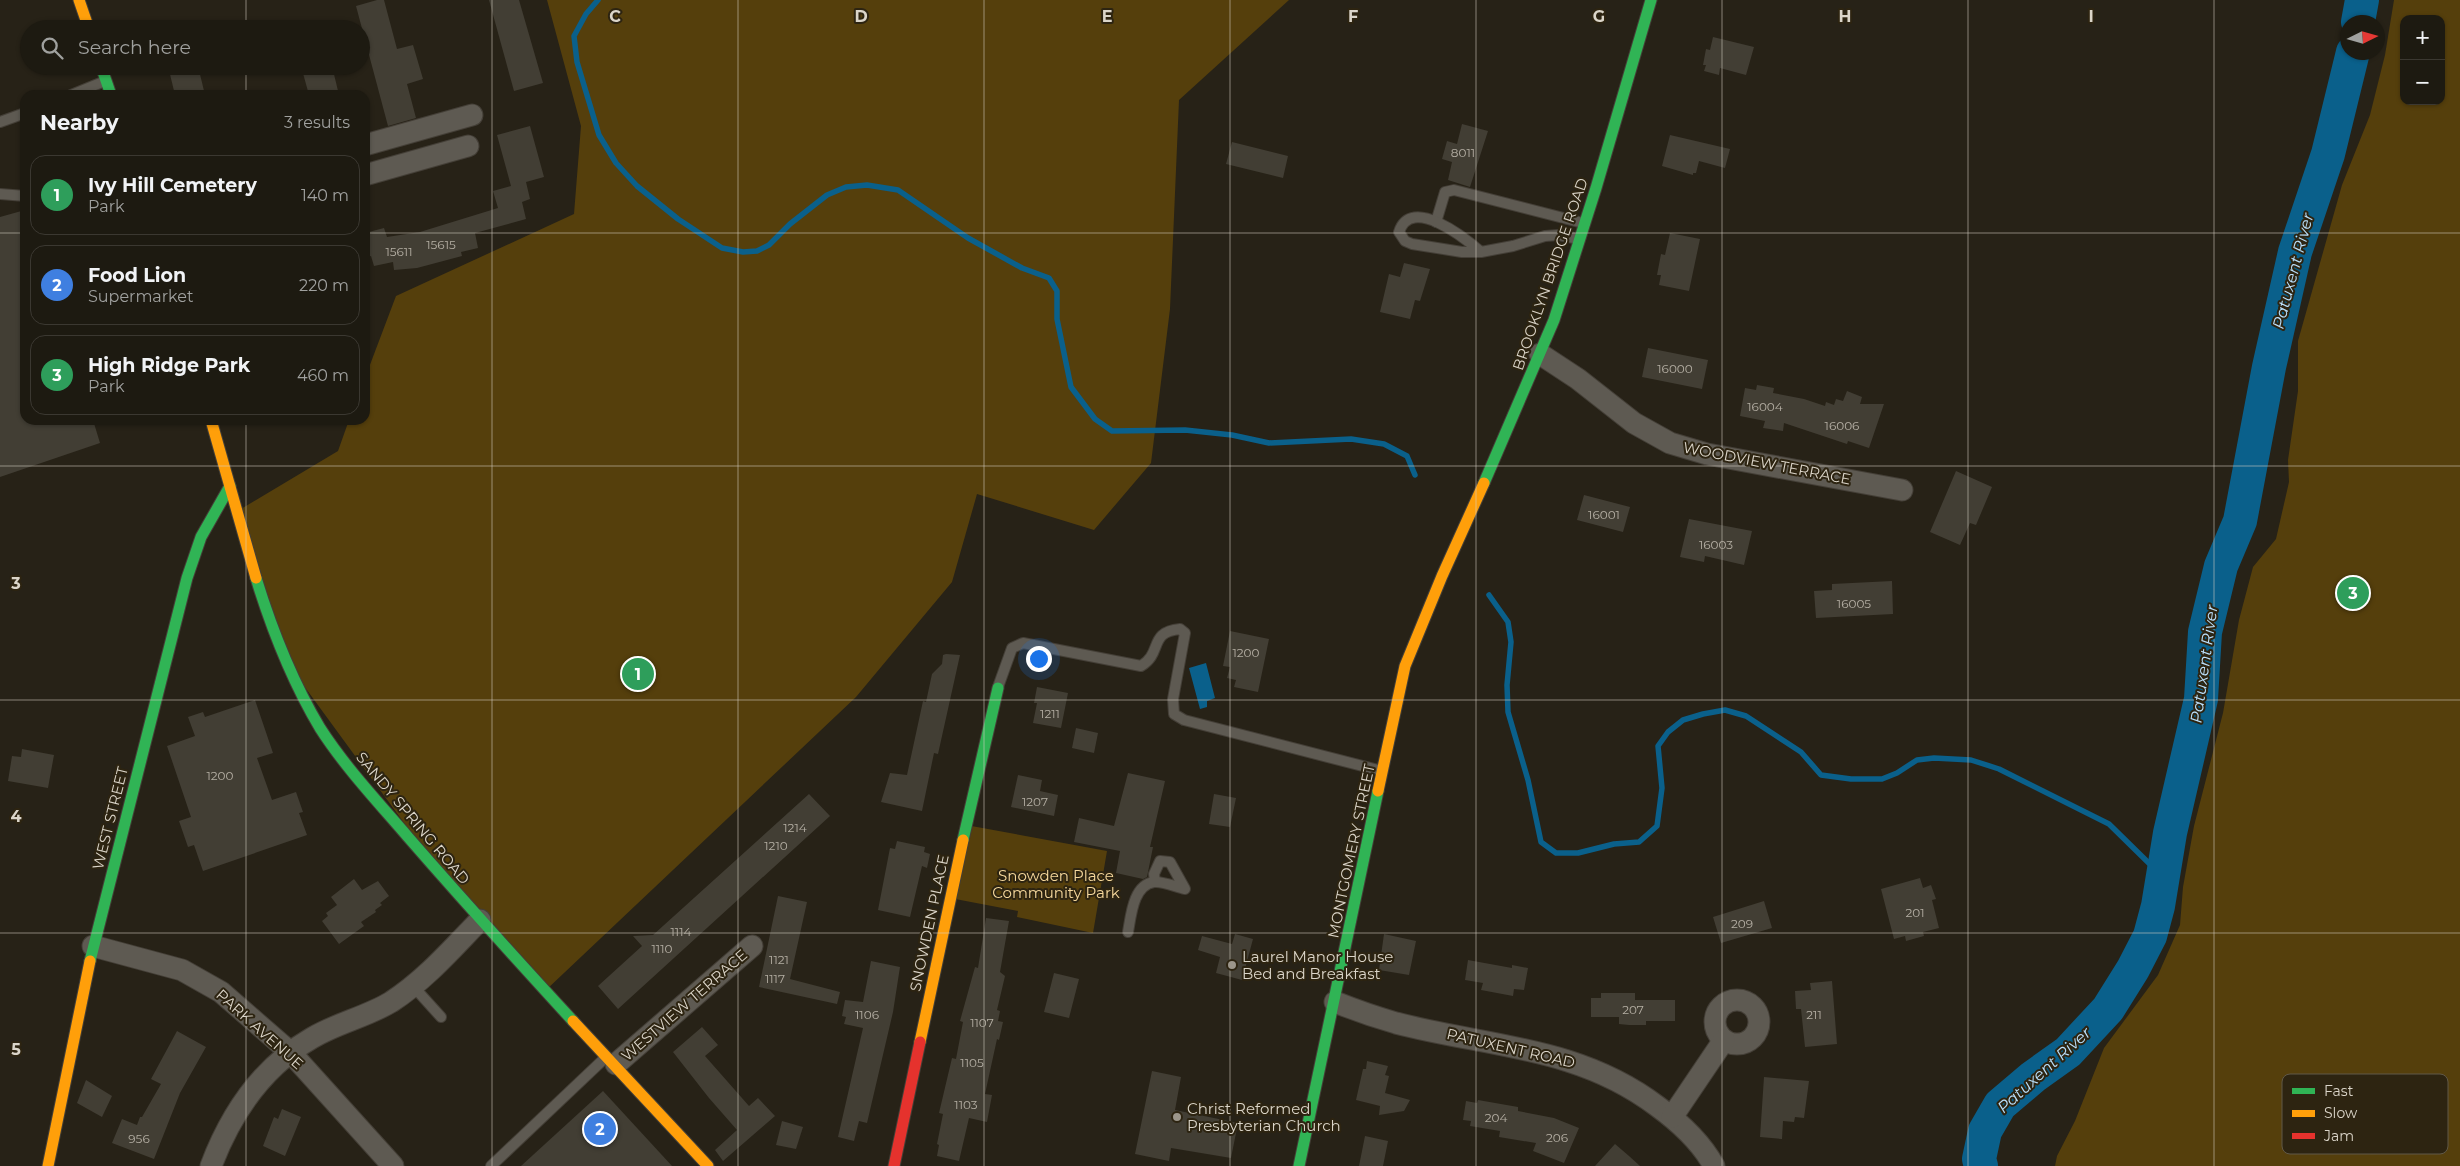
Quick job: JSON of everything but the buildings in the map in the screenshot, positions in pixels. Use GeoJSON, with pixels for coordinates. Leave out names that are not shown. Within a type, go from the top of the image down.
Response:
{"type":"FeatureCollection","features":[{"type":"Feature","properties":{"kind":"street"},"geometry":{"type":"LineString","coordinates":[[79,0],[86,20]]}},
{"type":"Feature","properties":{"kind":"street","name":"BROOKLYN BRIDGE ROAD"},"geometry":{"type":"LineString","coordinates":[[1442,576],[1480,495],[1540,354],[1580,239],[1651,0]]}},
{"type":"Feature","properties":{"kind":"street"},"geometry":{"type":"LineString","coordinates":[[104,75],[109,90]]}},
{"type":"Feature","properties":{"kind":"street"},"geometry":{"type":"LineString","coordinates":[[370,144],[472,115]]}},
{"type":"Feature","properties":{"kind":"street"},"geometry":{"type":"LineString","coordinates":[[370,173],[468,146]]}},
{"type":"Feature","properties":{"kind":"street","name":"WOODVIEW TERRACE"},"geometry":{"type":"LineString","coordinates":[[1540,354],[1578,379],[1634,423],[1670,443],[1707,454],[1902,490]]}},
{"type":"Feature","properties":{"kind":"street","name":"SANDY SPRING ROAD"},"geometry":{"type":"LineString","coordinates":[[212,425],[230,486],[257,589],[273,634],[310,712],[352,772],[480,920],[612,1060],[708,1166]]}},
{"type":"Feature","properties":{"kind":"street","name":"WEST STREET"},"geometry":{"type":"LineString","coordinates":[[48,1166],[93,946],[191,564],[201,537],[230,486]]}},
{"type":"Feature","properties":{"kind":"street","name":"MONTGOMERY STREET"},"geometry":{"type":"LineString","coordinates":[[1300,1166],[1405,666],[1442,576]]}},
{"type":"Feature","properties":{"kind":"street","name":"SNOWDEN PLACE"},"geometry":{"type":"LineString","coordinates":[[894,1166],[954,877],[998,688]]}},
{"type":"Feature","properties":{"kind":"street"},"geometry":{"type":"LineString","coordinates":[[211,1166],[220,1142],[248,1093],[270,1070],[311,1038],[390,1002],[414,986],[480,920]]}},
{"type":"Feature","properties":{"kind":"street","name":"PARK AVENUE"},"geometry":{"type":"LineString","coordinates":[[93,946],[166,964],[199,978],[240,1008],[291,1053],[393,1166]]}},
{"type":"Feature","properties":{"kind":"street","name":"WESTVIEW TERRACE"},"geometry":{"type":"LineString","coordinates":[[612,1060],[752,946]]}},
{"type":"Feature","properties":{"kind":"street","name":"PATUXENT ROAD"},"geometry":{"type":"LineString","coordinates":[[1335,1002],[1398,1023],[1511,1045],[1580,1063],[1610,1075],[1640,1093],[1672,1117],[1706,1152],[1714,1166]]}},
{"type":"Feature","properties":{"kind":"street"},"geometry":{"type":"LineString","coordinates":[[1672,1117],[1724,1040]]}},
{"type":"Feature","properties":{"kind":"lane"},"geometry":{"type":"LineString","coordinates":[[84,90],[106,81]]}},
{"type":"Feature","properties":{"kind":"lane"},"geometry":{"type":"LineString","coordinates":[[0,122],[20,115]]}},
{"type":"Feature","properties":{"kind":"lane"},"geometry":{"type":"LineString","coordinates":[[1436,222],[1445,192],[1454,190],[1585,223]]}},
{"type":"Feature","properties":{"kind":"lane"},"geometry":{"type":"LineString","coordinates":[[0,194],[20,196]]}},
{"type":"Feature","properties":{"kind":"lane"},"geometry":{"type":"LineString","coordinates":[[1481,252],[1468,241],[1428,218],[1412,218],[1404,222],[1399,232],[1405,242],[1462,252],[1481,252],[1513,246],[1545,236],[1559,235],[1580,239]]}},
{"type":"Feature","properties":{"kind":"lane"},"geometry":{"type":"LineString","coordinates":[[998,688],[1012,648],[1023,643],[1141,666],[1148,662],[1162,633],[1168,630],[1180,629],[1186,634],[1173,699],[1174,714],[1184,720],[1383,772]]}},
{"type":"Feature","properties":{"kind":"lane"},"geometry":{"type":"LineString","coordinates":[[1128,932],[1133,902],[1144,886],[1155,882]]}},
{"type":"Feature","properties":{"kind":"lane"},"geometry":{"type":"LineString","coordinates":[[414,986],[441,1017]]}},
{"type":"Feature","properties":{"kind":"lane"},"geometry":{"type":"LineString","coordinates":[[491,1166],[612,1060]]}},
{"type":"Feature","properties":{"kind":"green space"},"geometry":{"type":"Polygon","coordinates":[[[547,0],[1289,0],[1179,100],[1170,309],[1151,463],[1094,530],[977,494],[952,582],[856,697],[546,990],[445,879],[285,660],[236,512],[338,451],[347,425],[370,425],[370,365],[396,296],[574,214],[581,126],[547,0]]]}},
{"type":"Feature","properties":{"kind":"green space"},"geometry":{"type":"Polygon","coordinates":[[[2394,0],[2460,0],[2460,1166],[2055,1166],[2057,1156],[2075,1121],[2104,1048],[2158,975],[2180,925],[2183,887],[2194,826],[2223,713],[2239,620],[2253,567],[2276,539],[2289,482],[2288,460],[2298,391],[2298,341],[2342,185],[2370,115],[2385,60],[2394,0]]]}},
{"type":"Feature","properties":{"kind":"green space","name":"Snowden Place Community Park"},"geometry":{"type":"Polygon","coordinates":[[[966,825],[1107,851],[1093,933],[1017,917],[1018,911],[950,898],[966,825]]]}},
{"type":"Feature","properties":{"kind":"water"},"geometry":{"type":"Polygon","coordinates":[[[1206,663],[1215,698],[1207,701],[1207,707],[1200,709],[1189,668],[1206,663]]]}},
{"type":"Feature","properties":{"kind":"waterway"},"geometry":{"type":"LineString","coordinates":[[598,0],[586,14],[574,36],[577,62],[599,135],[616,163],[637,186],[678,219],[722,248],[743,252],[757,251],[769,245],[790,224],[827,195],[846,187],[867,185],[898,190],[968,238],[1022,268],[1049,278],[1057,291],[1057,319],[1071,387],[1095,419],[1112,431],[1185,430],[1232,435],[1269,443],[1351,439],[1384,444],[1407,456],[1415,475]]}},
{"type":"Feature","properties":{"kind":"waterway","name":"Patuxent River"},"geometry":{"type":"LineString","coordinates":[[2359,15],[2362,0]]}},
{"type":"Feature","properties":{"kind":"waterway","name":"Patuxent River"},"geometry":{"type":"LineString","coordinates":[[1981,1166],[1979,1159],[1985,1131],[2000,1105],[2033,1077],[2068,1052],[2108,1009],[2133,969],[2150,936],[2158,906],[2170,833],[2201,699],[2205,632],[2221,566],[2240,521],[2269,367],[2295,252],[2328,154],[2351,60]]}},
{"type":"Feature","properties":{"kind":"waterway"},"geometry":{"type":"LineString","coordinates":[[1489,595],[1508,622],[1511,642],[1507,685],[1508,712],[1528,780],[1541,842],[1556,853],[1578,853],[1614,844],[1639,842],[1657,826],[1662,788],[1658,746],[1668,732],[1683,720],[1725,710],[1746,716],[1801,752],[1821,775],[1851,779],[1882,779],[1897,773],[1917,760],[1934,758],[1971,760],[1999,769],[2109,824],[2163,877]]}},
{"type":"Feature","properties":{"kind":"traffic: fast"},"geometry":{"type":"LineString","coordinates":[[1484,483],[1554,320],[1596,188],[1651,0]]}},
{"type":"Feature","properties":{"kind":"traffic: fast"},"geometry":{"type":"LineString","coordinates":[[104,75],[109,90]]}},
{"type":"Feature","properties":{"kind":"traffic: fast"},"geometry":{"type":"LineString","coordinates":[[90,961],[187,578],[201,537],[230,486]]}},
{"type":"Feature","properties":{"kind":"traffic: fast"},"geometry":{"type":"LineString","coordinates":[[256,578],[276,636],[292,674],[320,728],[340,757],[408,837],[573,1021]]}},
{"type":"Feature","properties":{"kind":"traffic: fast"},"geometry":{"type":"LineString","coordinates":[[963,840],[998,688]]}},
{"type":"Feature","properties":{"kind":"traffic: fast"},"geometry":{"type":"LineString","coordinates":[[1299,1166],[1378,791]]}},
{"type":"Feature","properties":{"kind":"traffic: slow"},"geometry":{"type":"LineString","coordinates":[[79,0],[86,20]]}},
{"type":"Feature","properties":{"kind":"traffic: slow"},"geometry":{"type":"LineString","coordinates":[[212,425],[256,578]]}},
{"type":"Feature","properties":{"kind":"traffic: slow"},"geometry":{"type":"LineString","coordinates":[[1378,791],[1405,666],[1442,576],[1484,483]]}},
{"type":"Feature","properties":{"kind":"traffic: slow"},"geometry":{"type":"LineString","coordinates":[[920,1042],[963,840]]}},
{"type":"Feature","properties":{"kind":"traffic: slow"},"geometry":{"type":"LineString","coordinates":[[48,1166],[90,961]]}},
{"type":"Feature","properties":{"kind":"traffic: slow"},"geometry":{"type":"LineString","coordinates":[[573,1021],[708,1166]]}},
{"type":"Feature","properties":{"kind":"traffic: jam"},"geometry":{"type":"LineString","coordinates":[[894,1166],[920,1042]]}},
{"type":"Feature","properties":{"kind":"place","name":"High Ridge Park"},"geometry":{"type":"Point","coordinates":[2353,593]}},
{"type":"Feature","properties":{"kind":"place","name":"Ivy Hill Cemetery"},"geometry":{"type":"Point","coordinates":[638,674]}},
{"type":"Feature","properties":{"kind":"place","name":"Laurel Manor House Bed and Breakfast"},"geometry":{"type":"Point","coordinates":[1232,965]}},
{"type":"Feature","properties":{"kind":"place","name":"Christ Reformed Presbyterian Church"},"geometry":{"type":"Point","coordinates":[1177,1117]}},
{"type":"Feature","properties":{"kind":"place","name":"Food Lion"},"geometry":{"type":"Point","coordinates":[600,1129]}}]}
